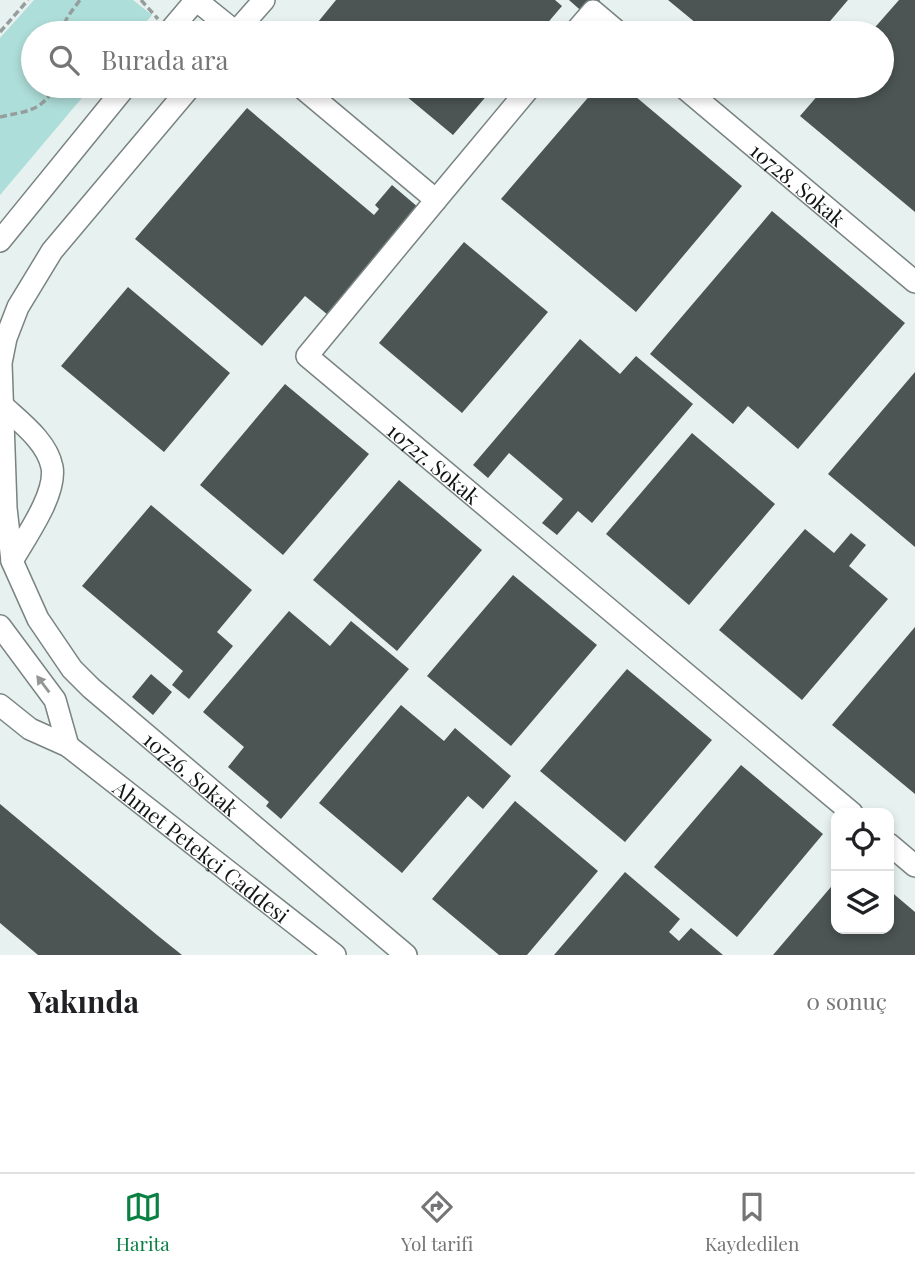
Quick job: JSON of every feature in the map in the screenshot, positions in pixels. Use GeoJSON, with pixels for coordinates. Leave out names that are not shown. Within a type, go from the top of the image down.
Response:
{"type":"FeatureCollection","features":[{"type":"Feature","properties":{"kind":"street"},"geometry":{"type":"LineString","coordinates":[[178,21],[196,0],[221,21]]}},
{"type":"Feature","properties":{"kind":"street"},"geometry":{"type":"LineString","coordinates":[[246,21],[264,0]]}},
{"type":"Feature","properties":{"kind":"street"},"geometry":{"type":"LineString","coordinates":[[584,21],[593,11],[605,21]]}},
{"type":"Feature","properties":{"kind":"street"},"geometry":{"type":"LineString","coordinates":[[0,241],[116,98]]}},
{"type":"Feature","properties":{"kind":"street","name":"10726. Sokak"},"geometry":{"type":"LineString","coordinates":[[181,98],[52,251],[18,307],[6,338],[1,363],[1,404],[7,527],[12,561],[38,619],[72,669],[406,955]]}},
{"type":"Feature","properties":{"kind":"street"},"geometry":{"type":"LineString","coordinates":[[314,98],[436,200],[521,98]]}},
{"type":"Feature","properties":{"kind":"street","name":"10728. Sokak"},"geometry":{"type":"LineString","coordinates":[[696,98],[915,282]]}},
{"type":"Feature","properties":{"kind":"street","name":"10727. Sokak"},"geometry":{"type":"LineString","coordinates":[[436,200],[307,356],[846,808]]}},
{"type":"Feature","properties":{"kind":"street"},"geometry":{"type":"LineString","coordinates":[[1,404],[42,446],[52,467],[46,499],[12,561]]}},
{"type":"Feature","properties":{"kind":"street"},"geometry":{"type":"LineString","coordinates":[[0,626],[55,700],[68,746]]}},
{"type":"Feature","properties":{"kind":"street","name":"Ahmet Petekçi Caddesi"},"geometry":{"type":"LineString","coordinates":[[0,705],[30,729],[68,746],[335,955]]}},
{"type":"Feature","properties":{"kind":"street"},"geometry":{"type":"LineString","coordinates":[[894,848],[915,866]]}},
{"type":"Feature","properties":{"kind":"path"},"geometry":{"type":"LineString","coordinates":[[0,32],[29,0]]}},
{"type":"Feature","properties":{"kind":"path"},"geometry":{"type":"LineString","coordinates":[[66,21],[80,0]]}},
{"type":"Feature","properties":{"kind":"path"},"geometry":{"type":"LineString","coordinates":[[0,117],[34,110],[49,98]]}},
{"type":"Feature","properties":{"kind":"shaded area"},"geometry":{"type":"Polygon","coordinates":[[[34,0],[133,0],[152,15],[147,21],[21,21],[21,98],[82,98],[0,195],[0,38],[34,0]]]}},
{"type":"Feature","properties":{"kind":"building"},"geometry":{"type":"Polygon","coordinates":[[[336,0],[555,0],[562,6],[549,21],[319,21],[336,0]]]}},
{"type":"Feature","properties":{"kind":"building"},"geometry":{"type":"Polygon","coordinates":[[[569,0],[600,0],[587,16],[569,0]]]}},
{"type":"Feature","properties":{"kind":"building"},"geometry":{"type":"Polygon","coordinates":[[[668,0],[848,0],[830,21],[693,21],[668,0]]]}},
{"type":"Feature","properties":{"kind":"building"},"geometry":{"type":"Polygon","coordinates":[[[899,0],[915,0],[915,212],[800,116],[816,98],[894,98],[894,21],[881,21],[899,0]]]}},
{"type":"Feature","properties":{"kind":"building"},"geometry":{"type":"Polygon","coordinates":[[[408,98],[485,98],[453,135],[408,98]]]}},
{"type":"Feature","properties":{"kind":"building"},"geometry":{"type":"Polygon","coordinates":[[[588,98],[637,98],[742,186],[636,312],[501,199],[588,98]]]}},
{"type":"Feature","properties":{"kind":"building"},"geometry":{"type":"Polygon","coordinates":[[[247,108],[374,215],[379,209],[375,205],[392,185],[419,208],[328,315],[305,296],[262,346],[135,239],[247,108]]]}},
{"type":"Feature","properties":{"kind":"building"},"geometry":{"type":"Polygon","coordinates":[[[772,211],[905,323],[798,449],[748,406],[733,424],[650,354],[772,211]]]}},
{"type":"Feature","properties":{"kind":"building"},"geometry":{"type":"Polygon","coordinates":[[[464,242],[548,312],[462,413],[379,343],[464,242]]]}},
{"type":"Feature","properties":{"kind":"building"},"geometry":{"type":"Polygon","coordinates":[[[128,287],[230,373],[164,452],[61,366],[128,287]]]}},
{"type":"Feature","properties":{"kind":"building"},"geometry":{"type":"Polygon","coordinates":[[[580,339],[620,374],[636,356],[693,404],[592,523],[578,511],[557,535],[542,523],[563,499],[509,453],[488,478],[473,465],[580,339]]]}},
{"type":"Feature","properties":{"kind":"building"},"geometry":{"type":"Polygon","coordinates":[[[915,372],[915,547],[828,474],[915,372]]]}},
{"type":"Feature","properties":{"kind":"building"},"geometry":{"type":"Polygon","coordinates":[[[285,384],[369,454],[283,555],[200,485],[285,384]]]}},
{"type":"Feature","properties":{"kind":"building"},"geometry":{"type":"Polygon","coordinates":[[[692,433],[775,504],[689,605],[606,534],[692,433]]]}},
{"type":"Feature","properties":{"kind":"building"},"geometry":{"type":"Polygon","coordinates":[[[399,480],[482,550],[397,651],[313,580],[399,480]]]}},
{"type":"Feature","properties":{"kind":"building"},"geometry":{"type":"Polygon","coordinates":[[[151,505],[252,590],[217,632],[233,646],[189,699],[172,685],[183,671],[82,586],[151,505]]]}},
{"type":"Feature","properties":{"kind":"building"},"geometry":{"type":"Polygon","coordinates":[[[805,529],[834,553],[851,533],[866,545],[849,566],[888,599],[802,700],[719,630],[805,529]]]}},
{"type":"Feature","properties":{"kind":"building"},"geometry":{"type":"Polygon","coordinates":[[[513,575],[597,645],[511,746],[427,676],[513,575]]]}},
{"type":"Feature","properties":{"kind":"building"},"geometry":{"type":"Polygon","coordinates":[[[289,611],[330,646],[351,621],[409,669],[281,819],[266,806],[269,802],[228,767],[244,747],[203,712],[289,611]]]}},
{"type":"Feature","properties":{"kind":"building"},"geometry":{"type":"Polygon","coordinates":[[[915,627],[915,794],[832,725],[915,627]]]}},
{"type":"Feature","properties":{"kind":"building"},"geometry":{"type":"Polygon","coordinates":[[[627,669],[712,740],[625,842],[540,771],[627,669]]]}},
{"type":"Feature","properties":{"kind":"building"},"geometry":{"type":"Polygon","coordinates":[[[151,674],[172,692],[153,715],[132,697],[151,674]]]}},
{"type":"Feature","properties":{"kind":"building"},"geometry":{"type":"Polygon","coordinates":[[[401,705],[444,741],[455,728],[511,776],[483,809],[468,796],[402,873],[319,803],[401,705]]]}},
{"type":"Feature","properties":{"kind":"building"},"geometry":{"type":"Polygon","coordinates":[[[741,765],[823,834],[737,937],[654,867],[741,765]]]}},
{"type":"Feature","properties":{"kind":"building"},"geometry":{"type":"Polygon","coordinates":[[[515,801],[598,871],[527,955],[499,955],[432,899],[515,801]]]}},
{"type":"Feature","properties":{"kind":"building"},"geometry":{"type":"Polygon","coordinates":[[[0,804],[182,955],[38,955],[0,923],[0,804]]]}},
{"type":"Feature","properties":{"kind":"building"},"geometry":{"type":"Polygon","coordinates":[[[625,872],[680,919],[669,932],[679,941],[691,928],[723,955],[554,955],[625,872]]]}},
{"type":"Feature","properties":{"kind":"building"},"geometry":{"type":"Polygon","coordinates":[[[831,887],[831,934],[894,934],[894,894],[915,912],[915,955],[773,955],[831,887]]]}}]}
